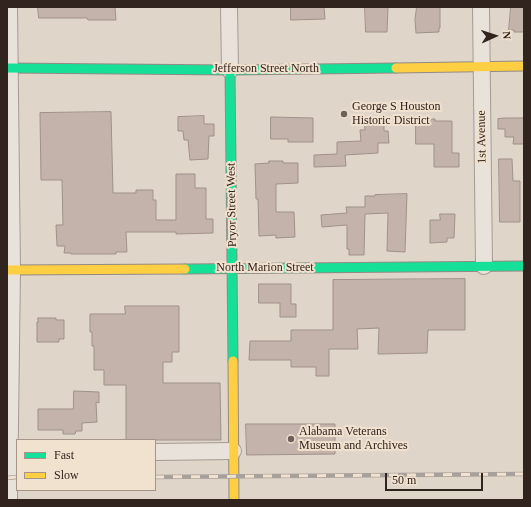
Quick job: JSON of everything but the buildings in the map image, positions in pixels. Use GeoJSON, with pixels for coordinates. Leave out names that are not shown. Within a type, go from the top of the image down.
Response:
{"type":"FeatureCollection","features":[{"type":"Feature","properties":{"kind":"street"},"geometry":{"type":"LineString","coordinates":[[9,7],[8,68],[11,455],[9,500]]}},
{"type":"Feature","properties":{"kind":"street","name":"Pryor Street West"},"geometry":{"type":"LineString","coordinates":[[229,7],[233,268],[234,500]]}},
{"type":"Feature","properties":{"kind":"street","name":"1st Avenue"},"geometry":{"type":"LineString","coordinates":[[481,7],[484,266]]}},
{"type":"Feature","properties":{"kind":"street","name":"Jefferson Street North"},"geometry":{"type":"LineString","coordinates":[[8,68],[230,70],[524,66]]}},
{"type":"Feature","properties":{"kind":"street","name":"North Marion Street"},"geometry":{"type":"LineString","coordinates":[[10,270],[524,266]]}},
{"type":"Feature","properties":{"kind":"street"},"geometry":{"type":"LineString","coordinates":[[156,452],[234,451]]}},
{"type":"Feature","properties":{"kind":"railway"},"geometry":{"type":"LineString","coordinates":[[156,477],[524,474]]}},
{"type":"Feature","properties":{"kind":"railway"},"geometry":{"type":"LineString","coordinates":[[7,478],[16,477]]}},
{"type":"Feature","properties":{"kind":"traffic: fast"},"geometry":{"type":"LineString","coordinates":[[7,68],[230,70],[396,68]]}},
{"type":"Feature","properties":{"kind":"traffic: fast"},"geometry":{"type":"LineString","coordinates":[[230,70],[233,361]]}},
{"type":"Feature","properties":{"kind":"traffic: fast"},"geometry":{"type":"LineString","coordinates":[[185,269],[524,266]]}},
{"type":"Feature","properties":{"kind":"traffic: slow"},"geometry":{"type":"LineString","coordinates":[[396,68],[524,66]]}},
{"type":"Feature","properties":{"kind":"traffic: slow"},"geometry":{"type":"LineString","coordinates":[[7,270],[185,269]]}},
{"type":"Feature","properties":{"kind":"traffic: slow"},"geometry":{"type":"LineString","coordinates":[[233,361],[234,500]]}},
{"type":"Feature","properties":{"kind":"place","name":"George S Houston Historic District"},"geometry":{"type":"Point","coordinates":[344,114]}},
{"type":"Feature","properties":{"kind":"place","name":"Alabama Veterans Museum and Archives"},"geometry":{"type":"Point","coordinates":[291,439]}}]}
